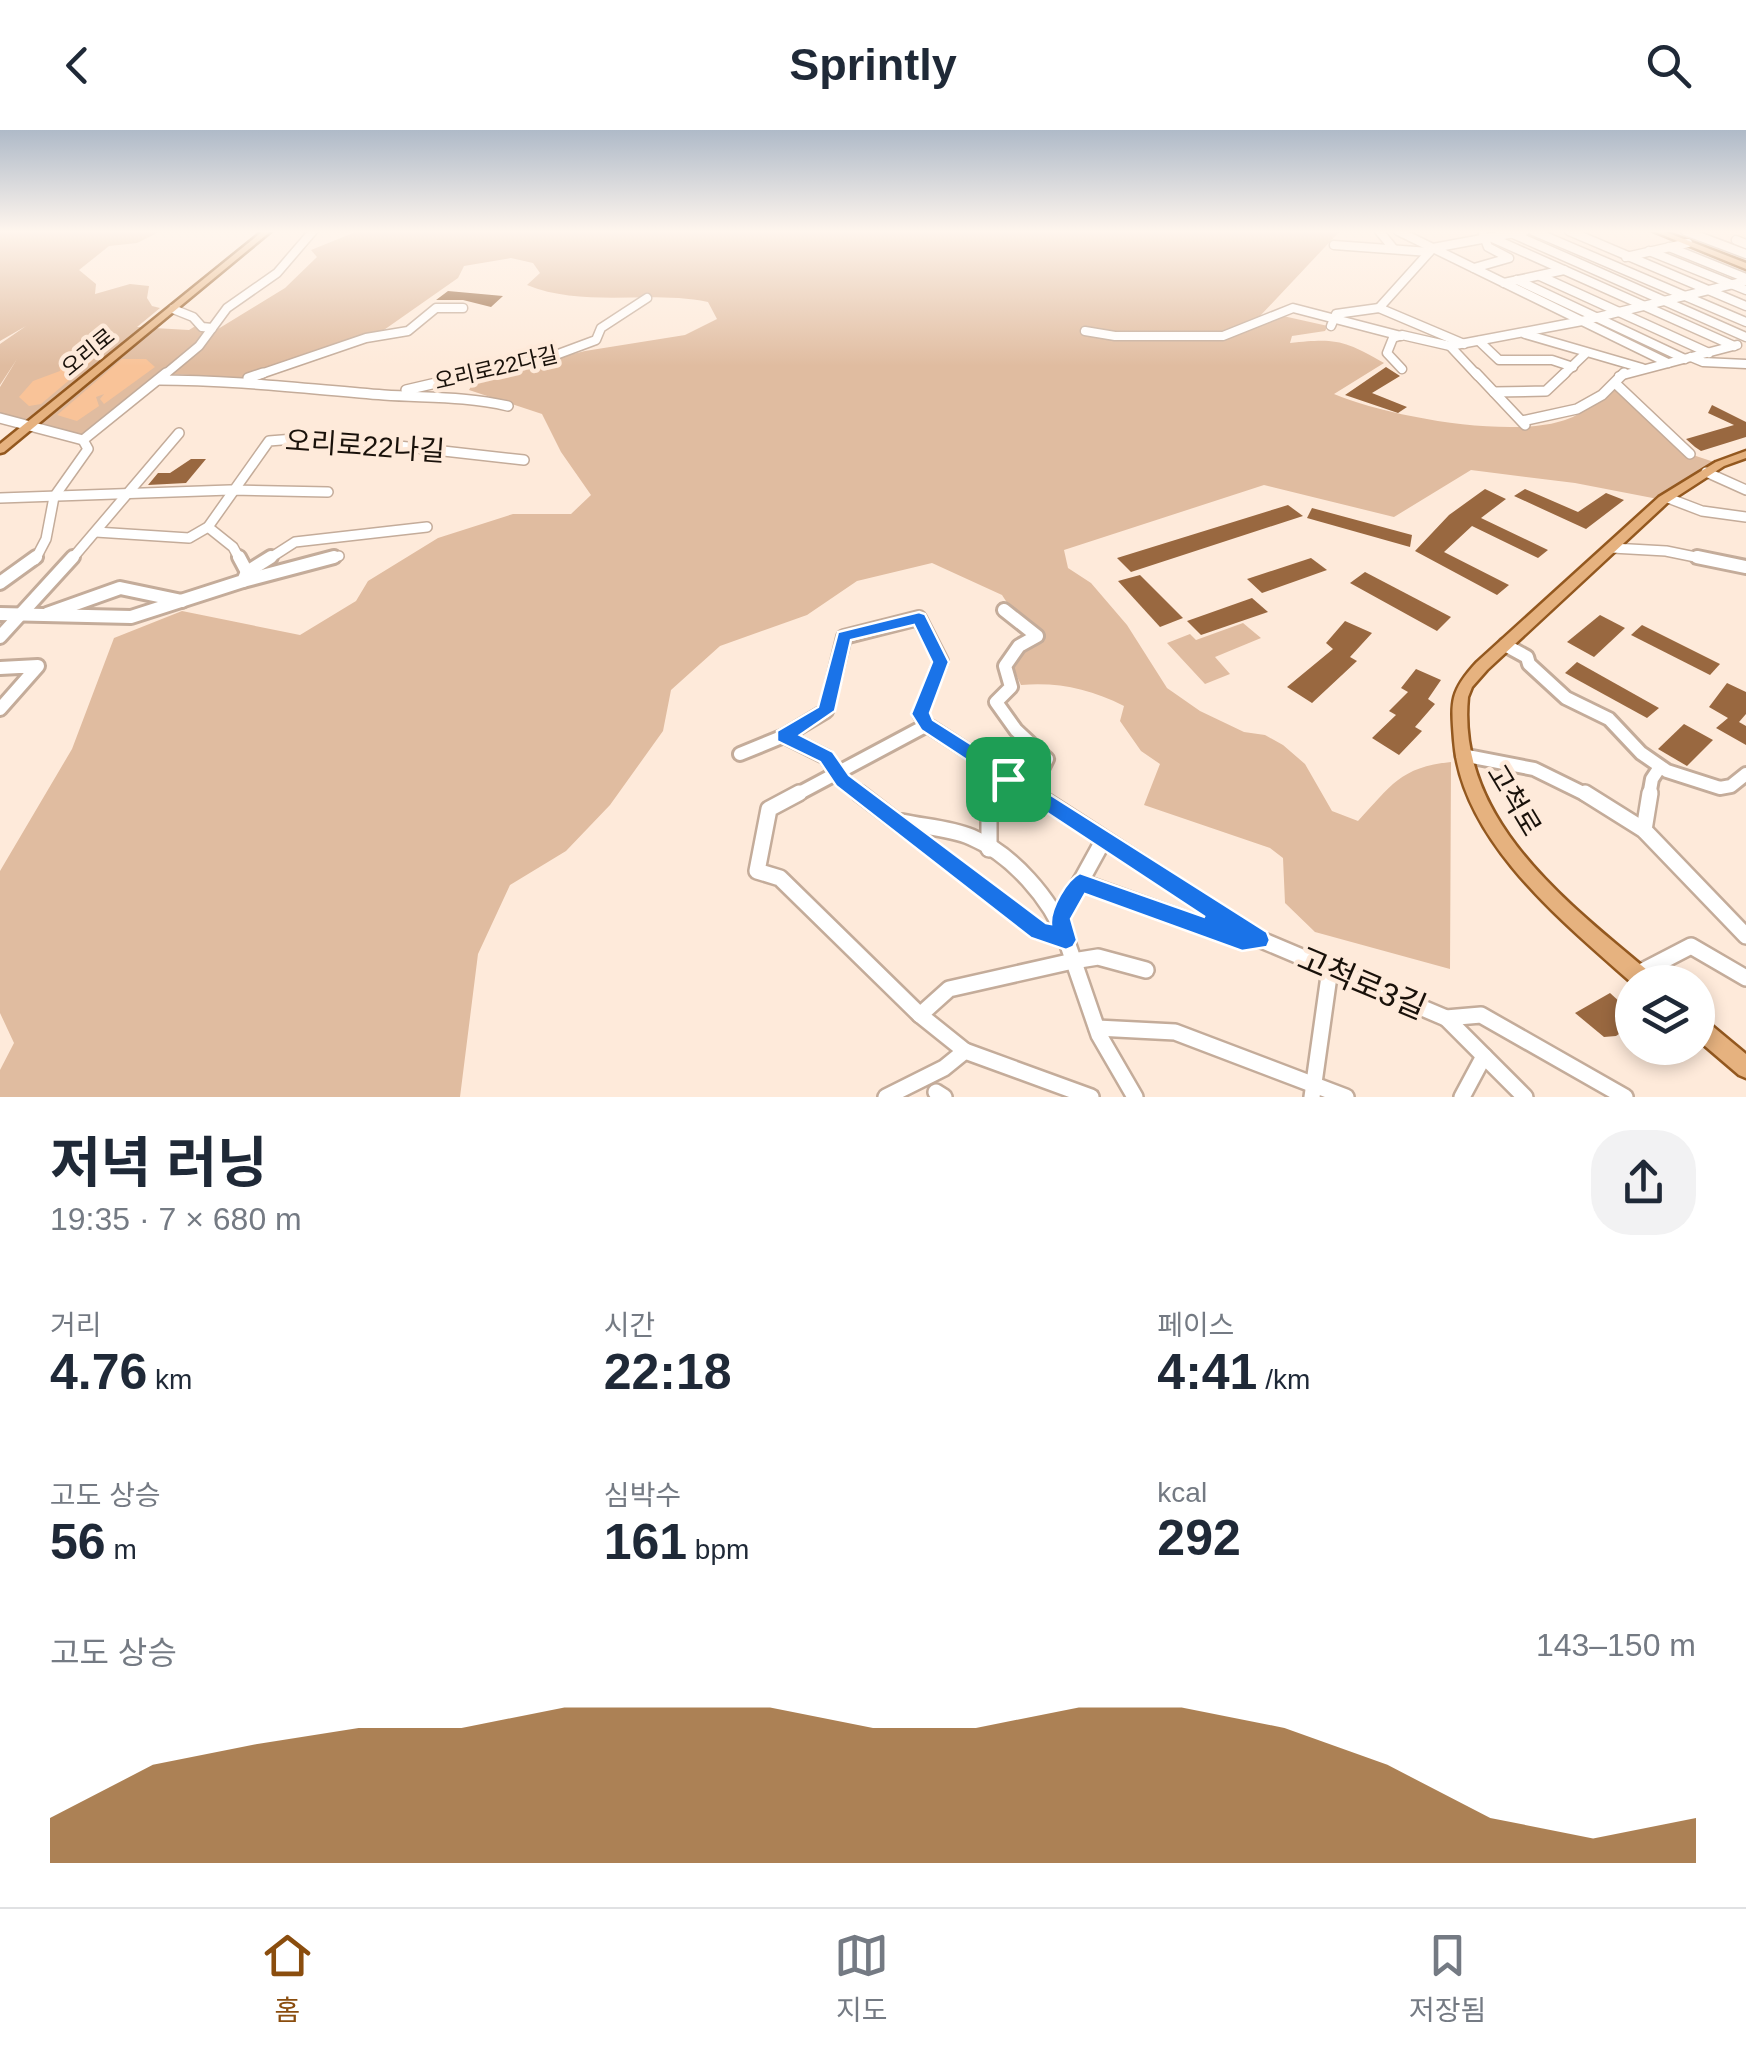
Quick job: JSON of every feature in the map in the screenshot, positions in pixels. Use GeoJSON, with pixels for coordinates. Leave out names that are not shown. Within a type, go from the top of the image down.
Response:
{"type":"FeatureCollection","features":[{"type":"Feature","properties":{"kind":"main road","name":"오리로"},"geometry":{"type":"LineString","coordinates":[[0,450],[213,276]]}},
{"type":"Feature","properties":{"kind":"main road","name":"고척로"},"geometry":{"type":"LineString","coordinates":[[1627,965],[1574,919],[1506,847],[1464,771],[1462,692],[1505,645],[1668,498],[1706,472],[1746,454]]}},
{"type":"Feature","properties":{"kind":"main road"},"geometry":{"type":"LineString","coordinates":[[1715,1042],[1746,1068]]}},
{"type":"Feature","properties":{"kind":"street"},"geometry":{"type":"LineString","coordinates":[[82,440],[199,346],[227,308],[273,276]]}},
{"type":"Feature","properties":{"kind":"street"},"geometry":{"type":"LineString","coordinates":[[1368,327],[1408,276]]}},
{"type":"Feature","properties":{"kind":"street"},"geometry":{"type":"LineString","coordinates":[[1490,276],[1668,364]]}},
{"type":"Feature","properties":{"kind":"street"},"geometry":{"type":"LineString","coordinates":[[1504,283],[1538,276]]}},
{"type":"Feature","properties":{"kind":"street"},"geometry":{"type":"LineString","coordinates":[[1539,276],[1709,353]]}},
{"type":"Feature","properties":{"kind":"street"},"geometry":{"type":"LineString","coordinates":[[1577,276],[1734,346]]}},
{"type":"Feature","properties":{"kind":"street"},"geometry":{"type":"LineString","coordinates":[[1606,276],[1746,340]]}},
{"type":"Feature","properties":{"kind":"street"},"geometry":{"type":"LineString","coordinates":[[1638,276],[1746,322]]}},
{"type":"Feature","properties":{"kind":"street"},"geometry":{"type":"LineString","coordinates":[[1676,276],[1746,306]]}},
{"type":"Feature","properties":{"kind":"street"},"geometry":{"type":"LineString","coordinates":[[1712,276],[1746,290]]}},
{"type":"Feature","properties":{"kind":"street"},"geometry":{"type":"LineString","coordinates":[[1085,331],[1115,336],[1194,338],[1238,332],[1284,308],[1450,346],[1582,322],[1746,279]]}},
{"type":"Feature","properties":{"kind":"street"},"geometry":{"type":"LineString","coordinates":[[1517,280],[1688,358],[1746,364]]}},
{"type":"Feature","properties":{"kind":"street","name":"오리로22다길"},"geometry":{"type":"LineString","coordinates":[[388,395],[455,376],[571,352],[596,340],[601,328],[647,298]]}},
{"type":"Feature","properties":{"kind":"street","name":"오리로22다길"},"geometry":{"type":"LineString","coordinates":[[239,380],[366,338],[408,331],[436,308],[463,308]]}},
{"type":"Feature","properties":{"kind":"street"},"geometry":{"type":"LineString","coordinates":[[1333,322],[1336,314],[1346,311],[1380,308],[1464,344]]}},
{"type":"Feature","properties":{"kind":"street"},"geometry":{"type":"LineString","coordinates":[[173,309],[193,317],[202,327],[212,328]]}},
{"type":"Feature","properties":{"kind":"street"},"geometry":{"type":"LineString","coordinates":[[1521,333],[1645,368]]}},
{"type":"Feature","properties":{"kind":"street"},"geometry":{"type":"LineString","coordinates":[[1401,336],[1393,338],[1388,353],[1402,368]]}},
{"type":"Feature","properties":{"kind":"street"},"geometry":{"type":"LineString","coordinates":[[1450,346],[1523,423],[1583,408],[1618,379],[1645,368],[1746,340]]}},
{"type":"Feature","properties":{"kind":"street"},"geometry":{"type":"LineString","coordinates":[[1479,341],[1499,360],[1552,360],[1573,367]]}},
{"type":"Feature","properties":{"kind":"street"},"geometry":{"type":"LineString","coordinates":[[1494,392],[1546,390],[1590,355]]}},
{"type":"Feature","properties":{"kind":"street"},"geometry":{"type":"LineString","coordinates":[[1590,355],[1690,454]]}},
{"type":"Feature","properties":{"kind":"street","name":"오리로22다길"},"geometry":{"type":"LineString","coordinates":[[158,380],[239,380],[388,395],[465,396],[508,406]]}},
{"type":"Feature","properties":{"kind":"street"},"geometry":{"type":"LineString","coordinates":[[0,583],[34,562],[46,539],[54,497],[88,449],[82,440],[2,421]]}},
{"type":"Feature","properties":{"kind":"street"},"geometry":{"type":"LineString","coordinates":[[0,637],[10,621],[96,532],[179,433]]}},
{"type":"Feature","properties":{"kind":"street","name":"오리로22나길"},"geometry":{"type":"LineString","coordinates":[[208,527],[230,490],[269,441],[319,437],[524,460]]}},
{"type":"Feature","properties":{"kind":"street"},"geometry":{"type":"LineString","coordinates":[[1706,472],[1746,490]]}},
{"type":"Feature","properties":{"kind":"street","name":"오리로22나길"},"geometry":{"type":"LineString","coordinates":[[0,498],[230,490],[328,492]]}},
{"type":"Feature","properties":{"kind":"street"},"geometry":{"type":"LineString","coordinates":[[1668,498],[1702,511],[1746,516]]}},
{"type":"Feature","properties":{"kind":"street"},"geometry":{"type":"LineString","coordinates":[[96,532],[188,538],[208,527],[234,547],[245,577]]}},
{"type":"Feature","properties":{"kind":"street"},"geometry":{"type":"LineString","coordinates":[[245,577],[295,542],[426,528]]}},
{"type":"Feature","properties":{"kind":"street"},"geometry":{"type":"LineString","coordinates":[[1612,548],[1666,551],[1746,567]]}},
{"type":"Feature","properties":{"kind":"street"},"geometry":{"type":"LineString","coordinates":[[0,614],[10,621],[38,617],[131,617],[184,602],[245,577],[339,556]]}},
{"type":"Feature","properties":{"kind":"street"},"geometry":{"type":"LineString","coordinates":[[38,617],[120,588],[184,602]]}},
{"type":"Feature","properties":{"kind":"street"},"geometry":{"type":"LineString","coordinates":[[989,849],[987,802],[991,783],[1042,769],[1047,759],[1016,730],[996,702],[1011,687],[1004,666],[1019,646],[1037,636],[1004,610]]}},
{"type":"Feature","properties":{"kind":"street"},"geometry":{"type":"LineString","coordinates":[[740,754],[784,736],[826,711],[844,636],[919,618],[941,662],[920,714],[927,725],[770,809],[757,872],[780,878],[920,1015],[965,1052],[1091,1097]]}},
{"type":"Feature","properties":{"kind":"street"},"geometry":{"type":"LineString","coordinates":[[1505,645],[1527,657],[1529,664],[1566,698],[1609,719],[1660,766],[1684,778],[1720,788],[1746,774]]}},
{"type":"Feature","properties":{"kind":"street"},"geometry":{"type":"LineString","coordinates":[[0,668],[38,666],[0,710]]}},
{"type":"Feature","properties":{"kind":"street","name":"고척로3길"},"geometry":{"type":"LineString","coordinates":[[927,725],[1259,940],[1446,1018],[1481,1015],[1622,1096]]}},
{"type":"Feature","properties":{"kind":"street"},"geometry":{"type":"LineString","coordinates":[[784,736],[826,757],[842,780],[1039,931],[1066,940]]}},
{"type":"Feature","properties":{"kind":"street"},"geometry":{"type":"LineString","coordinates":[[1462,755],[1534,769],[1566,781],[1644,830],[1746,936]]}},
{"type":"Feature","properties":{"kind":"street"},"geometry":{"type":"LineString","coordinates":[[1644,830],[1652,779],[1660,766]]}},
{"type":"Feature","properties":{"kind":"street"},"geometry":{"type":"LineString","coordinates":[[898,821],[977,839],[1032,887],[1060,918],[1097,1028],[1135,1097]]}},
{"type":"Feature","properties":{"kind":"street"},"geometry":{"type":"LineString","coordinates":[[1060,918],[1103,841]]}},
{"type":"Feature","properties":{"kind":"street","name":"고척로3길"},"geometry":{"type":"LineString","coordinates":[[1080,882],[1242,940],[1259,940]]}},
{"type":"Feature","properties":{"kind":"street","name":"고척로"},"geometry":{"type":"LineString","coordinates":[[1662,965],[1692,946],[1746,978]]}},
{"type":"Feature","properties":{"kind":"street"},"geometry":{"type":"LineString","coordinates":[[920,1015],[949,990],[1098,957],[1146,970]]}},
{"type":"Feature","properties":{"kind":"street"},"geometry":{"type":"LineString","coordinates":[[1313,1091],[1330,970]]}},
{"type":"Feature","properties":{"kind":"street"},"geometry":{"type":"LineString","coordinates":[[1446,1018],[1525,1097]]}},
{"type":"Feature","properties":{"kind":"street"},"geometry":{"type":"LineString","coordinates":[[1097,1028],[1175,1032],[1313,1091],[1346,1097]]}},
{"type":"Feature","properties":{"kind":"street"},"geometry":{"type":"LineString","coordinates":[[886,1097],[944,1068],[965,1052]]}},
{"type":"Feature","properties":{"kind":"street"},"geometry":{"type":"LineString","coordinates":[[1462,1097],[1484,1056]]}},
{"type":"Feature","properties":{"kind":"shaded area"},"geometry":{"type":"Polygon","coordinates":[[[0,276],[86,276],[96,284],[95,294],[130,284],[149,286],[147,298],[152,306],[160,308],[137,327],[189,330],[197,325],[209,329],[198,343],[80,436],[0,416],[0,387],[17,359],[0,385],[0,344],[26,326],[0,341],[0,276]]]}},
{"type":"Feature","properties":{"kind":"shaded area"},"geometry":{"type":"Polygon","coordinates":[[[297,276],[459,276],[381,332],[247,378],[172,374],[218,329],[285,288],[297,276]]]}},
{"type":"Feature","properties":{"kind":"shaded area"},"geometry":{"type":"Polygon","coordinates":[[[537,276],[1298,276],[1260,316],[1222,335],[1248,331],[1259,319],[1283,316],[1328,326],[1325,331],[1292,336],[1290,343],[1339,342],[1384,363],[1334,394],[1384,410],[1448,422],[1513,427],[1565,420],[1586,410],[1615,383],[1690,454],[1720,464],[1663,500],[1575,483],[1471,470],[1394,517],[1264,485],[1064,550],[1068,568],[1091,583],[1127,625],[1167,688],[1200,711],[1283,745],[1305,764],[1332,811],[1358,821],[1398,780],[1420,768],[1451,762],[1450,969],[1315,932],[1285,903],[1283,858],[1270,848],[1144,805],[1160,764],[1141,751],[1120,721],[1124,706],[1074,688],[1021,685],[1012,666],[1022,652],[1041,638],[1015,615],[1002,595],[932,563],[857,581],[807,615],[720,646],[671,690],[663,731],[610,805],[566,851],[510,885],[478,954],[460,1097],[0,1097],[0,1070],[14,1043],[0,1013],[0,871],[72,749],[114,638],[182,611],[300,635],[356,601],[368,581],[438,538],[513,514],[571,514],[591,495],[561,452],[542,414],[469,390],[476,378],[585,351],[685,335],[717,319],[708,302],[571,296],[527,285],[537,276]]]}},
{"type":"Feature","properties":{"kind":"shaded area"},"geometry":{"type":"Polygon","coordinates":[[[122,359],[146,359],[155,367],[104,404],[100,399],[104,394],[96,397],[99,406],[77,421],[57,415],[122,359]]]}},
{"type":"Feature","properties":{"kind":"shaded area"},"geometry":{"type":"Polygon","coordinates":[[[93,360],[41,404],[29,406],[19,397],[33,381],[60,371],[59,362],[93,360]]]}},
{"type":"Feature","properties":{"kind":"shaded area"},"geometry":{"type":"Polygon","coordinates":[[[1243,623],[1261,638],[1215,657],[1230,674],[1205,684],[1167,643],[1190,634],[1196,640],[1243,623]]]}},
{"type":"Feature","properties":{"kind":"building"},"geometry":{"type":"Polygon","coordinates":[[[448,291],[503,296],[491,307],[463,300],[436,300],[448,291]]]}},
{"type":"Feature","properties":{"kind":"building"},"geometry":{"type":"Polygon","coordinates":[[[1386,367],[1400,376],[1372,393],[1407,407],[1398,413],[1345,395],[1386,367]]]}},
{"type":"Feature","properties":{"kind":"building"},"geometry":{"type":"Polygon","coordinates":[[[1712,405],[1746,422],[1746,437],[1701,451],[1686,439],[1734,425],[1708,413],[1712,405]]]}},
{"type":"Feature","properties":{"kind":"building"},"geometry":{"type":"Polygon","coordinates":[[[191,459],[206,459],[186,483],[148,485],[158,473],[170,473],[191,459]]]}},
{"type":"Feature","properties":{"kind":"building"},"geometry":{"type":"Polygon","coordinates":[[[1485,489],[1506,499],[1481,518],[1548,550],[1538,558],[1472,526],[1444,552],[1509,585],[1497,595],[1415,551],[1449,515],[1485,489]]]}},
{"type":"Feature","properties":{"kind":"building"},"geometry":{"type":"Polygon","coordinates":[[[1525,489],[1578,512],[1606,493],[1624,500],[1586,529],[1514,496],[1525,489]]]}},
{"type":"Feature","properties":{"kind":"building"},"geometry":{"type":"Polygon","coordinates":[[[1288,505],[1303,516],[1131,572],[1117,558],[1288,505]]]}},
{"type":"Feature","properties":{"kind":"building"},"geometry":{"type":"Polygon","coordinates":[[[1312,508],[1412,535],[1410,547],[1307,518],[1312,508]]]}},
{"type":"Feature","properties":{"kind":"building"},"geometry":{"type":"Polygon","coordinates":[[[1311,558],[1327,570],[1262,593],[1247,579],[1311,558]]]}},
{"type":"Feature","properties":{"kind":"building"},"geometry":{"type":"Polygon","coordinates":[[[1365,572],[1451,617],[1437,631],[1350,583],[1365,572]]]}},
{"type":"Feature","properties":{"kind":"building"},"geometry":{"type":"Polygon","coordinates":[[[1140,575],[1183,618],[1160,627],[1118,581],[1140,575]]]}},
{"type":"Feature","properties":{"kind":"building"},"geometry":{"type":"Polygon","coordinates":[[[1252,598],[1268,612],[1201,635],[1187,621],[1252,598]]]}},
{"type":"Feature","properties":{"kind":"building"},"geometry":{"type":"Polygon","coordinates":[[[1600,615],[1625,628],[1594,657],[1567,642],[1600,615]]]}},
{"type":"Feature","properties":{"kind":"building"},"geometry":{"type":"Polygon","coordinates":[[[1345,621],[1372,633],[1350,657],[1357,661],[1312,703],[1287,687],[1333,649],[1326,643],[1345,621]]]}},
{"type":"Feature","properties":{"kind":"building"},"geometry":{"type":"Polygon","coordinates":[[[1642,625],[1720,664],[1710,675],[1631,635],[1642,625]]]}},
{"type":"Feature","properties":{"kind":"building"},"geometry":{"type":"Polygon","coordinates":[[[1577,662],[1659,708],[1647,718],[1565,673],[1577,662]]]}},
{"type":"Feature","properties":{"kind":"building"},"geometry":{"type":"Polygon","coordinates":[[[1416,669],[1441,680],[1428,699],[1435,704],[1415,727],[1422,731],[1399,755],[1372,738],[1396,715],[1389,711],[1408,692],[1401,688],[1416,669]]]}},
{"type":"Feature","properties":{"kind":"building"},"geometry":{"type":"Polygon","coordinates":[[[1727,683],[1746,692],[1746,714],[1739,722],[1746,726],[1746,745],[1716,728],[1728,718],[1709,707],[1727,683]]]}},
{"type":"Feature","properties":{"kind":"building"},"geometry":{"type":"Polygon","coordinates":[[[1684,724],[1713,740],[1687,766],[1658,749],[1684,724]]]}},
{"type":"Feature","properties":{"kind":"building"},"geometry":{"type":"Polygon","coordinates":[[[1610,993],[1615,998],[1615,1036],[1604,1037],[1575,1013],[1610,993]]]}},
{"type":"Feature","properties":{"kind":"route"},"geometry":{"type":"LineString","coordinates":[[919,618],[941,662],[920,714],[927,725],[1008,779],[1259,940],[1242,940],[1080,882],[1060,918],[1066,940],[1039,931],[842,780],[826,757],[784,736],[826,711],[844,636],[919,618]]}}]}
